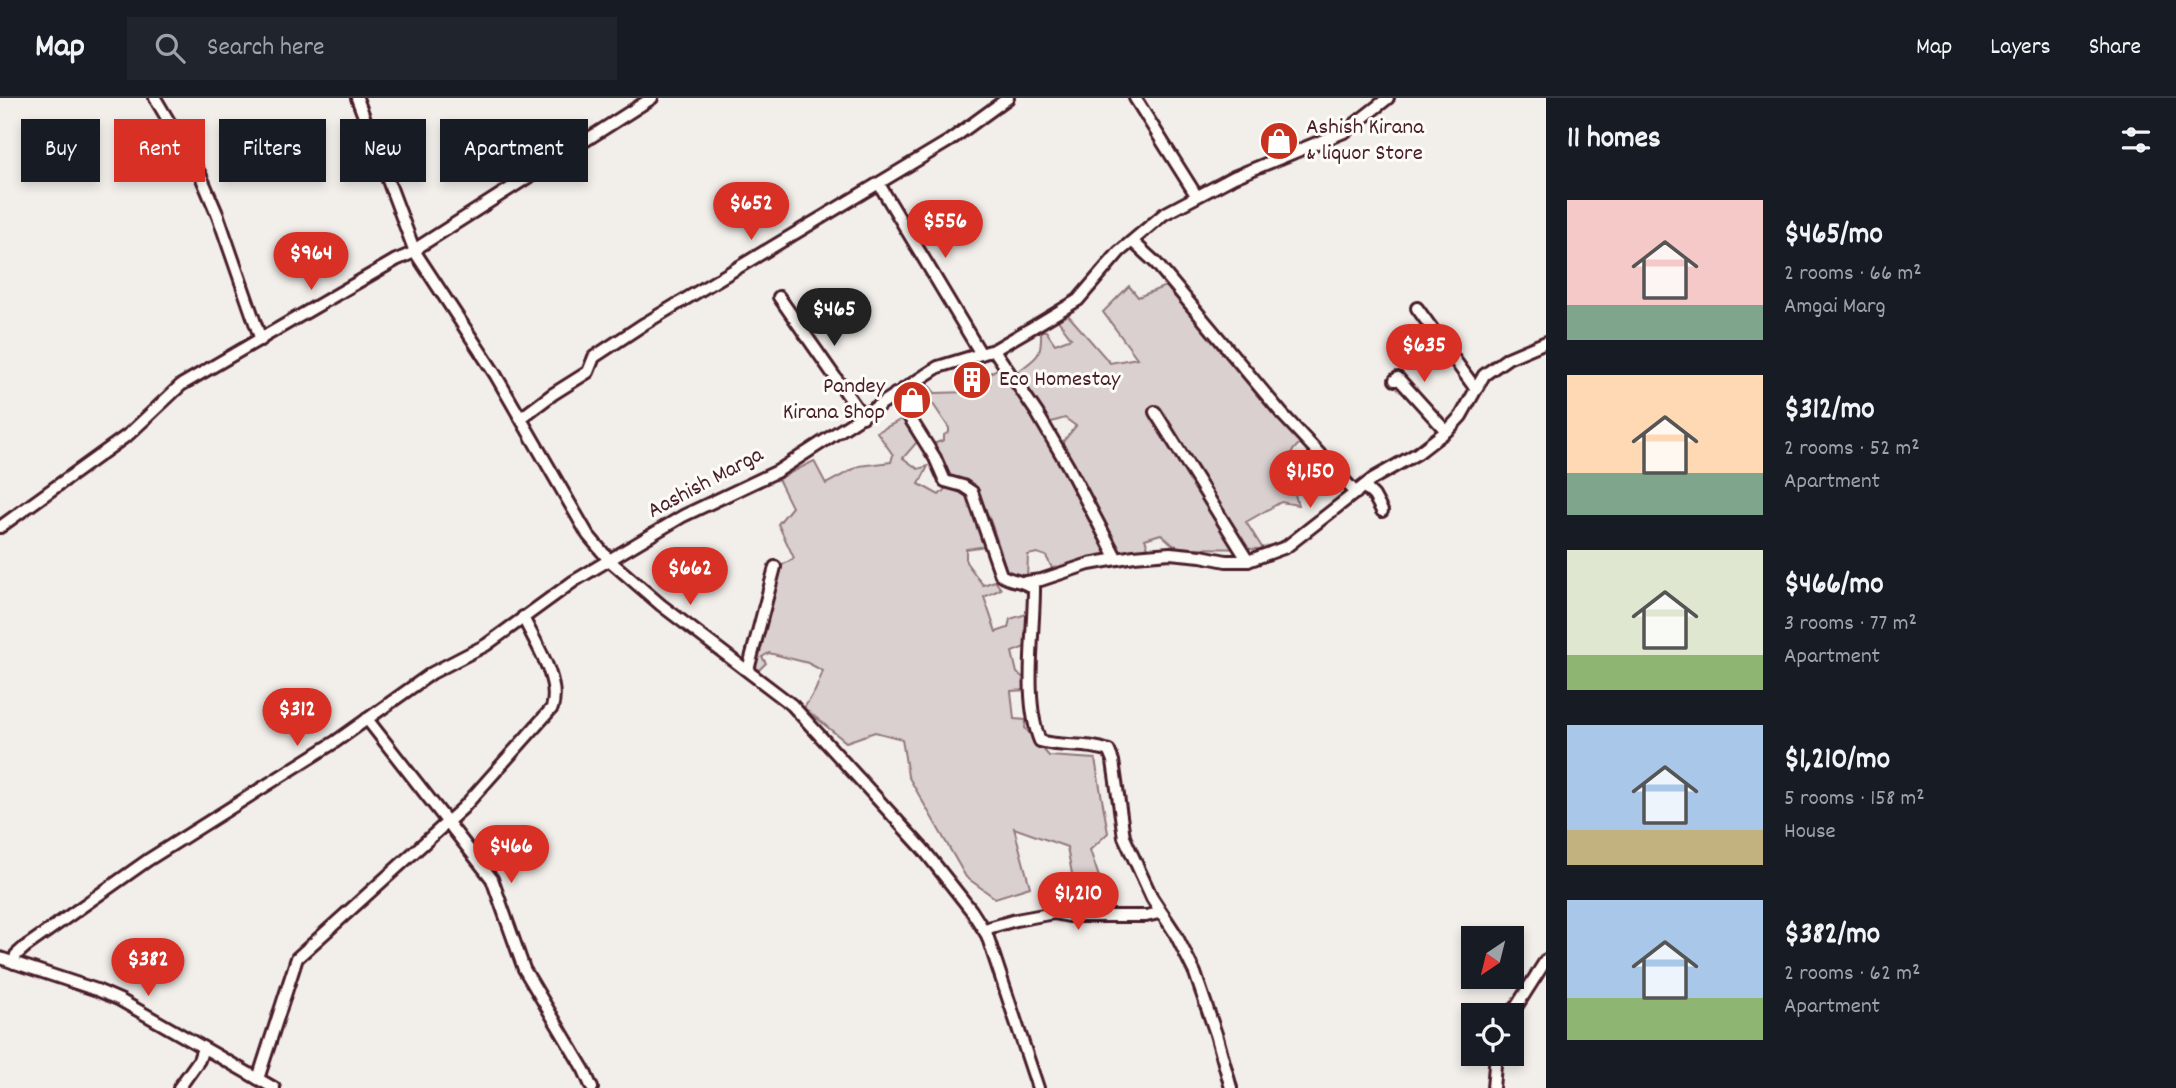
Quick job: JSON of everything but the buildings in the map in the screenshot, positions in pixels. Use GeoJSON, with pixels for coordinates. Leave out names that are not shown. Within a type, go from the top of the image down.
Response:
{"type":"FeatureCollection","features":[{"type":"Feature","properties":{"kind":"street"},"geometry":{"type":"LineString","coordinates":[[155,98],[200,174],[218,216],[261,340]]}},
{"type":"Feature","properties":{"kind":"street"},"geometry":{"type":"LineString","coordinates":[[357,98],[415,252],[495,374],[588,535],[610,561],[689,627],[792,705],[879,799],[963,900],[986,933],[1001,971],[1038,1088]]}},
{"type":"Feature","properties":{"kind":"street"},"geometry":{"type":"LineString","coordinates":[[0,527],[129,434],[181,385],[396,260],[415,252],[420,246],[652,98]]}},
{"type":"Feature","properties":{"kind":"street"},"geometry":{"type":"LineString","coordinates":[[521,418],[589,372],[594,357],[644,324],[949,141],[1008,98]]}},
{"type":"Feature","properties":{"kind":"street"},"geometry":{"type":"LineString","coordinates":[[1135,98],[1196,195]]}},
{"type":"Feature","properties":{"kind":"street","name":"Aashish Marga"},"geometry":{"type":"LineString","coordinates":[[14,962],[16,955],[25,947],[117,882],[324,749],[432,673],[486,645],[574,581],[683,516],[778,471],[938,368],[994,350],[1078,300],[1119,252],[1164,214],[1234,177],[1346,131],[1388,98]]}},
{"type":"Feature","properties":{"kind":"street"},"geometry":{"type":"LineString","coordinates":[[879,184],[981,354]]}},
{"type":"Feature","properties":{"kind":"street"},"geometry":{"type":"LineString","coordinates":[[1133,242],[1156,263],[1283,415],[1360,490],[1374,496],[1382,511]]}},
{"type":"Feature","properties":{"kind":"street"},"geometry":{"type":"LineString","coordinates":[[779,297],[863,416]]}},
{"type":"Feature","properties":{"kind":"street"},"geometry":{"type":"LineString","coordinates":[[1417,308],[1475,388]]}},
{"type":"Feature","properties":{"kind":"street"},"geometry":{"type":"LineString","coordinates":[[895,394],[935,458],[946,481],[972,492],[1001,575],[1010,581],[1026,582],[1117,559],[1170,553],[1201,555],[1226,561],[1248,561],[1286,547],[1360,490],[1418,453],[1446,431],[1461,416],[1484,375],[1508,358],[1546,342]]}},
{"type":"Feature","properties":{"kind":"street"},"geometry":{"type":"LineString","coordinates":[[994,350],[1037,413],[1117,559]]}},
{"type":"Feature","properties":{"kind":"street"},"geometry":{"type":"LineString","coordinates":[[1395,380],[1398,378],[1446,431]]}},
{"type":"Feature","properties":{"kind":"street"},"geometry":{"type":"LineString","coordinates":[[1155,412],[1248,561]]}},
{"type":"Feature","properties":{"kind":"street"},"geometry":{"type":"LineString","coordinates":[[748,670],[775,567]]}},
{"type":"Feature","properties":{"kind":"street"},"geometry":{"type":"LineString","coordinates":[[1026,582],[1034,589],[1031,678],[1036,731],[1040,741],[1050,744],[1098,746],[1109,751],[1113,761],[1124,837],[1152,898],[1195,973],[1231,1088]]}},
{"type":"Feature","properties":{"kind":"street"},"geometry":{"type":"LineString","coordinates":[[258,1079],[297,958],[463,808],[552,708],[555,699],[554,682],[523,617]]}},
{"type":"Feature","properties":{"kind":"street"},"geometry":{"type":"LineString","coordinates":[[367,719],[492,879],[524,969],[592,1088]]}},
{"type":"Feature","properties":{"kind":"street"},"geometry":{"type":"LineString","coordinates":[[986,933],[988,928],[997,925],[1054,914],[1164,915]]}},
{"type":"Feature","properties":{"kind":"street"},"geometry":{"type":"LineString","coordinates":[[0,958],[120,1000],[274,1088]]}},
{"type":"Feature","properties":{"kind":"street"},"geometry":{"type":"LineString","coordinates":[[1519,1003],[1546,960]]}},
{"type":"Feature","properties":{"kind":"street"},"geometry":{"type":"LineString","coordinates":[[179,1088],[199,1060],[203,1048]]}},
{"type":"Feature","properties":{"kind":"street"},"geometry":{"type":"LineString","coordinates":[[1493,1088],[1495,1066]]}},
{"type":"Feature","properties":{"kind":"shaded area"},"geometry":{"type":"Polygon","coordinates":[[[1129,286],[1138,297],[1166,286],[1249,383],[1303,440],[1288,459],[1305,472],[1319,462],[1334,481],[1317,491],[1302,475],[1290,477],[1298,505],[1281,502],[1246,522],[1263,549],[1182,548],[1173,545],[1161,534],[1145,539],[1148,547],[1119,555],[1061,444],[1076,426],[1065,418],[1048,423],[1016,373],[1037,356],[1041,331],[1046,331],[1055,344],[1071,338],[1057,319],[1068,315],[1110,363],[1137,358],[1103,312],[1129,286]]]}},
{"type":"Feature","properties":{"kind":"shaded area"},"geometry":{"type":"Polygon","coordinates":[[[999,368],[1024,399],[1110,553],[1053,570],[1046,556],[1037,553],[1028,555],[1027,578],[1008,575],[993,528],[972,485],[950,480],[933,444],[944,440],[949,428],[933,404],[922,403],[920,397],[911,390],[926,382],[935,393],[969,392],[990,385],[986,375],[999,368]]]}},
{"type":"Feature","properties":{"kind":"shaded area"},"geometry":{"type":"Polygon","coordinates":[[[902,419],[917,442],[903,458],[918,469],[928,466],[919,484],[939,495],[948,486],[963,490],[971,501],[986,546],[966,549],[966,562],[983,585],[995,581],[1001,589],[984,597],[996,632],[1008,628],[1010,619],[1030,613],[1025,647],[1012,652],[1017,673],[1028,681],[1027,690],[1011,691],[1014,719],[1026,720],[1025,728],[1049,756],[1095,759],[1108,833],[1090,850],[1109,907],[1076,895],[1067,847],[1014,828],[1030,887],[995,898],[966,877],[908,776],[902,739],[875,732],[846,742],[804,708],[823,671],[808,663],[769,653],[762,657],[766,663],[759,670],[749,663],[781,566],[794,558],[778,524],[792,507],[778,479],[814,461],[826,484],[859,466],[891,462],[893,455],[877,432],[902,419]]]}},
{"type":"Feature","properties":{"kind":"place","name":"Ashish Kirana & liquor Store"},"geometry":{"type":"Point","coordinates":[1279,141]}},
{"type":"Feature","properties":{"kind":"place","name":"Eco Homestay"},"geometry":{"type":"Point","coordinates":[972,380]}},
{"type":"Feature","properties":{"kind":"place","name":"Pandey Kirana Shop"},"geometry":{"type":"Point","coordinates":[912,400]}}]}
